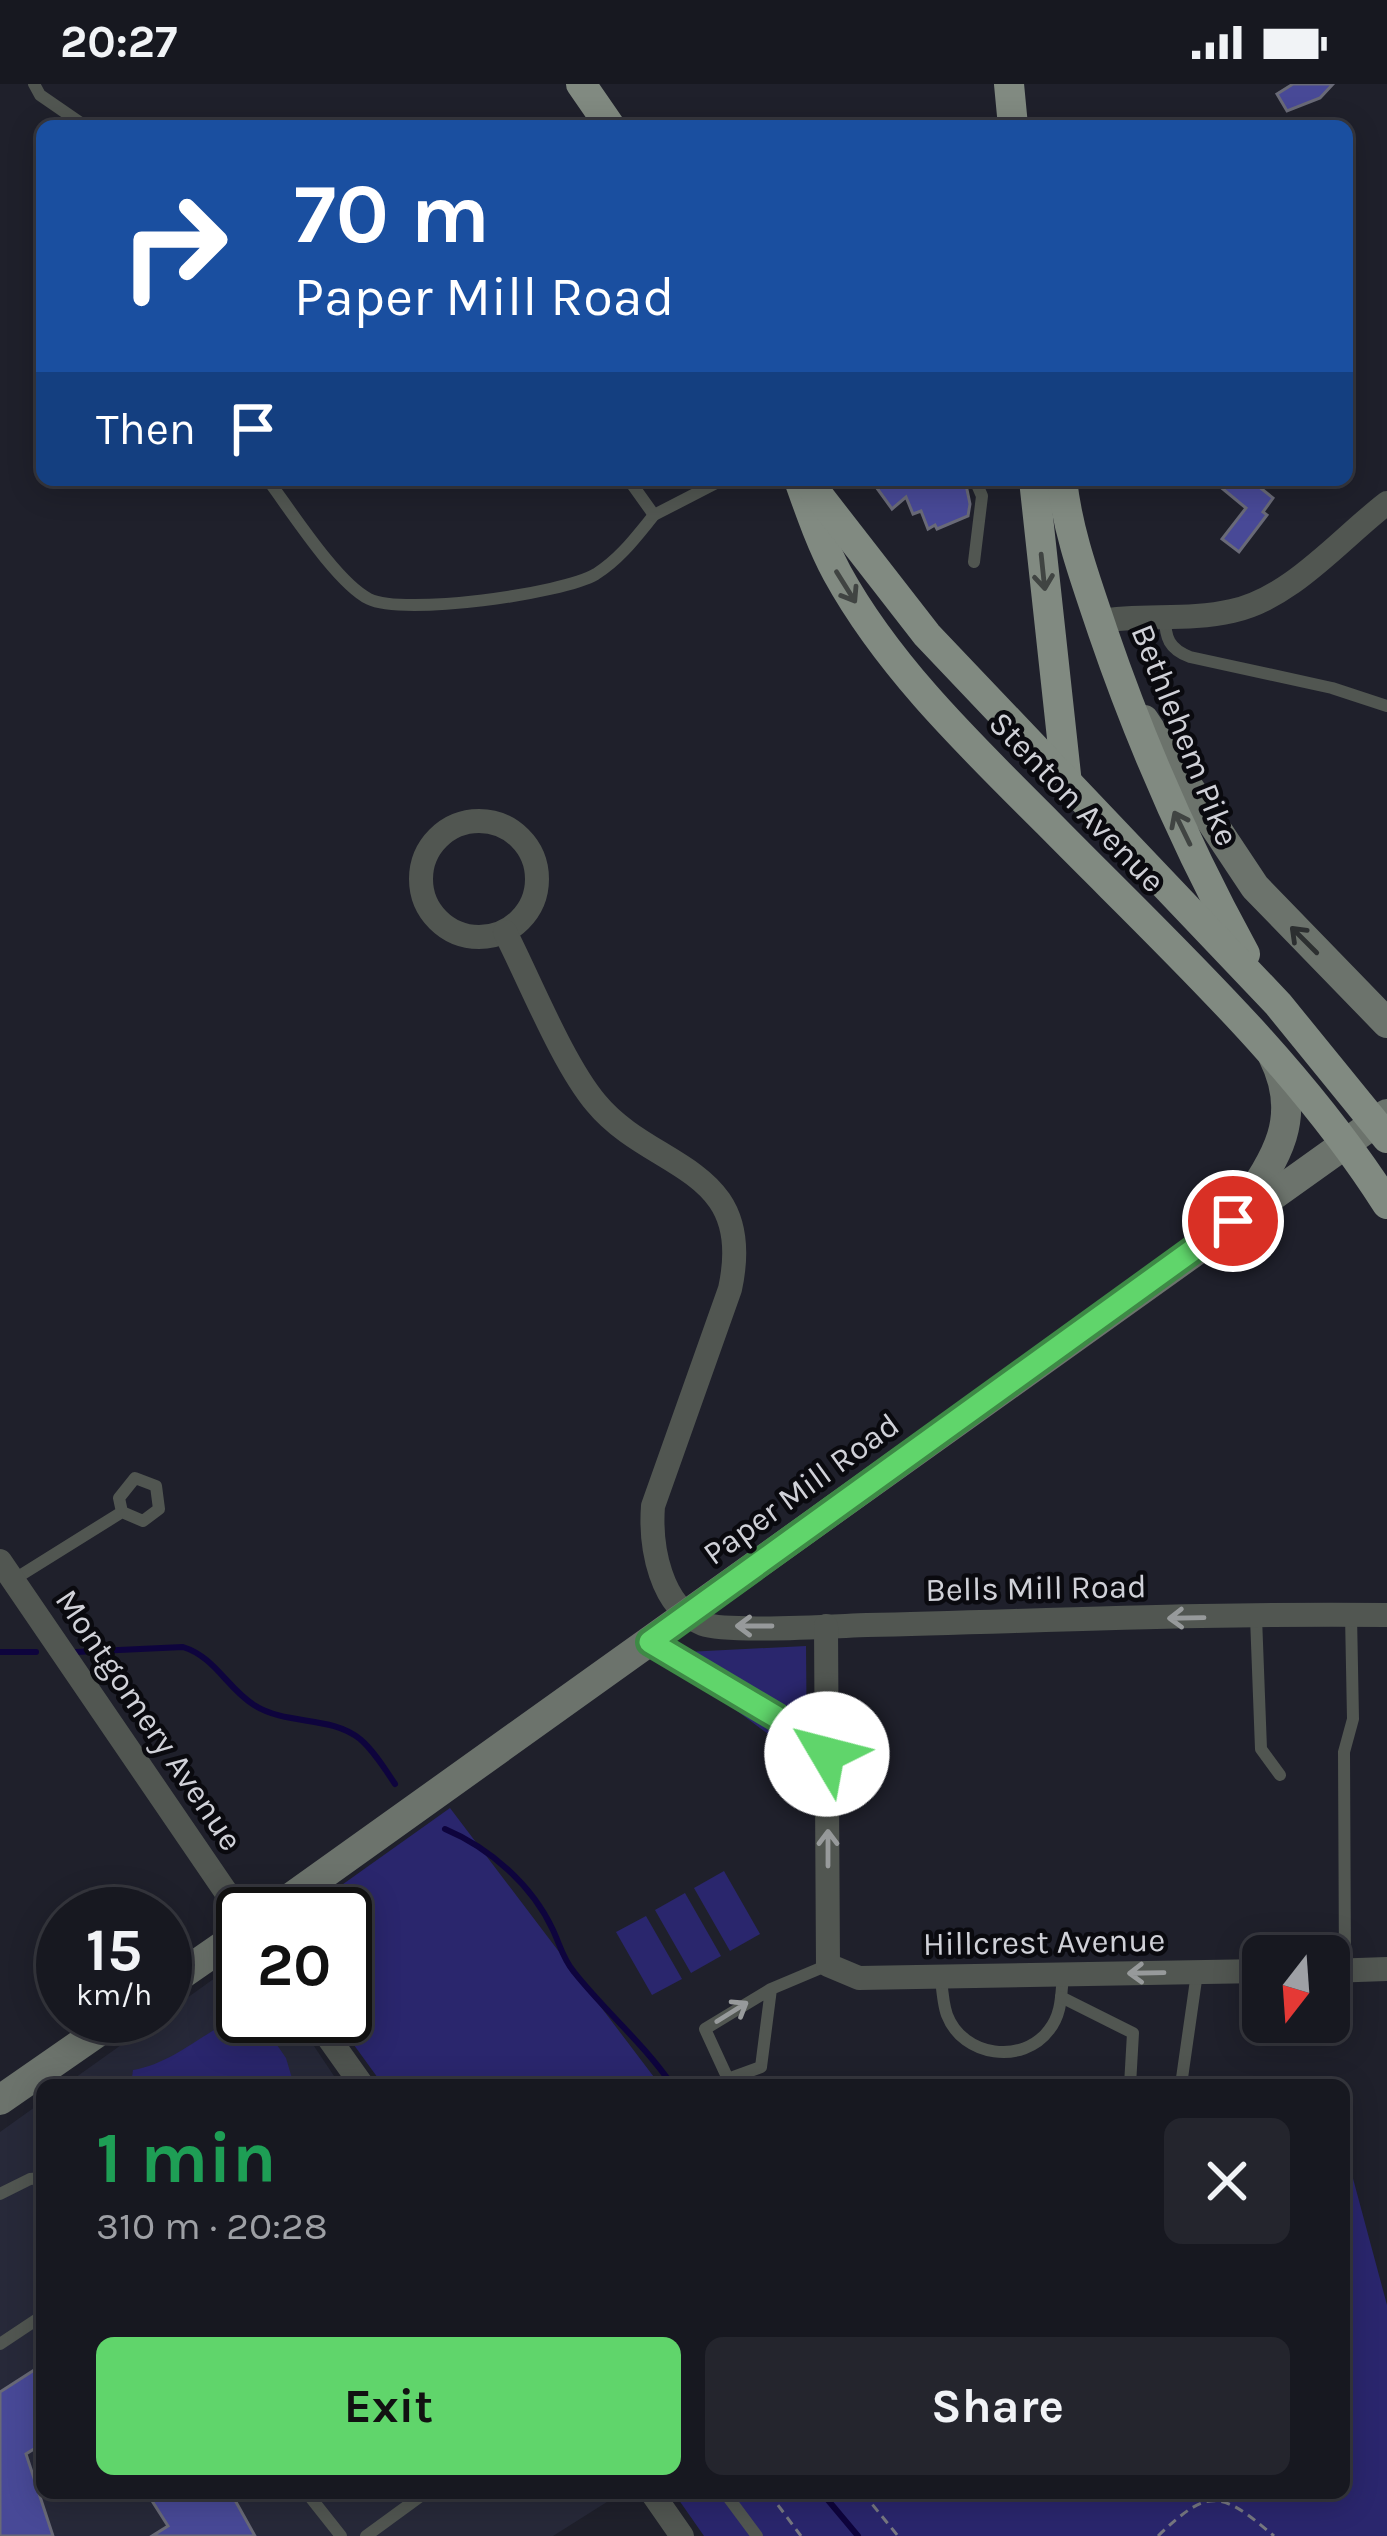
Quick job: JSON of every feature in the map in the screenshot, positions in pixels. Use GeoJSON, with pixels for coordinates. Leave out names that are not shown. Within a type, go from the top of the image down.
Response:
{"type":"FeatureCollection","features":[{"type":"Feature","properties":{"kind":"main road"},"geometry":{"type":"LineString","coordinates":[[581,84],[606,120]]}},
{"type":"Feature","properties":{"kind":"main road"},"geometry":{"type":"LineString","coordinates":[[1009,84],[1012,120]]}},
{"type":"Feature","properties":{"kind":"main road","name":"Stenton Avenue"},"geometry":{"type":"LineString","coordinates":[[805,486],[835,568],[887,647],[966,740],[1273,1056],[1346,1145]]}},
{"type":"Feature","properties":{"kind":"main road","name":"Stenton Avenue"},"geometry":{"type":"LineString","coordinates":[[808,486],[927,635],[1278,1004],[1384,1124]]}},
{"type":"Feature","properties":{"kind":"main road"},"geometry":{"type":"LineString","coordinates":[[1035,486],[1067,784],[1080,829],[1103,879]]}},
{"type":"Feature","properties":{"kind":"main road","name":"Bethlehem Pike"},"geometry":{"type":"LineString","coordinates":[[1063,486],[1073,544],[1168,799],[1250,962],[1278,1004]]}},
{"type":"Feature","properties":{"kind":"main road"},"geometry":{"type":"LineString","coordinates":[[1124,690],[1255,887],[1387,1023]]}},
{"type":"Feature","properties":{"kind":"main road"},"geometry":{"type":"LineString","coordinates":[[1233,1221],[1271,1166],[1282,1140],[1285,1085],[1273,1056]]}},
{"type":"Feature","properties":{"kind":"main road","name":"Paper Mill Road"},"geometry":{"type":"LineString","coordinates":[[306,1887],[1233,1221],[1384,1124]]}},
{"type":"Feature","properties":{"kind":"main road"},"geometry":{"type":"LineString","coordinates":[[1346,1145],[1387,1204]]}},
{"type":"Feature","properties":{"kind":"main road"},"geometry":{"type":"LineString","coordinates":[[0,2100],[82,2043]]}},
{"type":"Feature","properties":{"kind":"street"},"geometry":{"type":"LineString","coordinates":[[1100,621],[1220,614],[1253,605],[1286,586],[1387,503]]}},
{"type":"Feature","properties":{"kind":"street"},"geometry":{"type":"LineString","coordinates":[[486,821],[506,827],[522,840],[536,863],[533,904],[505,932],[485,938],[465,936],[446,928],[432,914],[423,895],[424,858],[435,840],[451,828],[486,821]]}},
{"type":"Feature","properties":{"kind":"street"},"geometry":{"type":"LineString","coordinates":[[505,932],[594,1101],[634,1137],[701,1179],[717,1198],[731,1232],[730,1289],[653,1506],[652,1539],[659,1567],[667,1588],[688,1615]]}},
{"type":"Feature","properties":{"kind":"street","name":"Montgomery Avenue"},"geometry":{"type":"LineString","coordinates":[[7,1570],[223,1887]]}},
{"type":"Feature","properties":{"kind":"street","name":"Bells Mill Road"},"geometry":{"type":"LineString","coordinates":[[688,1615],[706,1626],[1387,1615]]}},
{"type":"Feature","properties":{"kind":"street"},"geometry":{"type":"LineString","coordinates":[[826,1626],[828,1965]]}},
{"type":"Feature","properties":{"kind":"street","name":"Hillcrest Avenue"},"geometry":{"type":"LineString","coordinates":[[828,1965],[859,1978],[940,1977],[1062,1986],[1242,1971]]}},
{"type":"Feature","properties":{"kind":"street"},"geometry":{"type":"LineString","coordinates":[[1350,1970],[1387,1969]]}},
{"type":"Feature","properties":{"kind":"street"},"geometry":{"type":"LineString","coordinates":[[332,2043],[358,2079]]}},
{"type":"Feature","properties":{"kind":"street"},"geometry":{"type":"LineString","coordinates":[[656,2499],[682,2536]]}},
{"type":"Feature","properties":{"kind":"lane"},"geometry":{"type":"LineString","coordinates":[[34,84],[40,95],[76,120]]}},
{"type":"Feature","properties":{"kind":"lane"},"geometry":{"type":"LineString","coordinates":[[273,486],[348,583],[368,599],[397,606],[541,592],[574,583],[622,555],[654,515],[710,486]]}},
{"type":"Feature","properties":{"kind":"lane"},"geometry":{"type":"LineString","coordinates":[[633,486],[654,515]]}},
{"type":"Feature","properties":{"kind":"lane"},"geometry":{"type":"LineString","coordinates":[[974,562],[982,496],[978,486]]}},
{"type":"Feature","properties":{"kind":"lane"},"geometry":{"type":"LineString","coordinates":[[1166,615],[1167,640],[1180,653],[1332,688],[1387,706]]}},
{"type":"Feature","properties":{"kind":"lane"},"geometry":{"type":"LineString","coordinates":[[7,1570],[122,1512]]}},
{"type":"Feature","properties":{"kind":"lane"},"geometry":{"type":"LineString","coordinates":[[1338,1935],[1344,1752],[1353,1719],[1352,1615]]}},
{"type":"Feature","properties":{"kind":"lane"},"geometry":{"type":"LineString","coordinates":[[1256,1617],[1261,1749],[1280,1774]]}},
{"type":"Feature","properties":{"kind":"lane"},"geometry":{"type":"LineString","coordinates":[[650,1642],[778,1718],[827,1754]]}},
{"type":"Feature","properties":{"kind":"lane"},"geometry":{"type":"LineString","coordinates":[[771,1988],[761,2067],[728,2079],[705,2029],[771,1988],[828,1965]]}},
{"type":"Feature","properties":{"kind":"lane"},"geometry":{"type":"LineString","coordinates":[[1182,2079],[1197,1972]]}},
{"type":"Feature","properties":{"kind":"lane"},"geometry":{"type":"LineString","coordinates":[[940,1977],[946,2014],[955,2030],[986,2051],[1004,2053],[1039,2041],[1052,2027],[1062,1986],[1133,2033],[1130,2079]]}},
{"type":"Feature","properties":{"kind":"lane"},"geometry":{"type":"LineString","coordinates":[[0,2194],[36,2178]]}},
{"type":"Feature","properties":{"kind":"lane"},"geometry":{"type":"LineString","coordinates":[[0,2344],[36,2320]]}},
{"type":"Feature","properties":{"kind":"lane"},"geometry":{"type":"LineString","coordinates":[[312,2499],[341,2536]]}},
{"type":"Feature","properties":{"kind":"lane"},"geometry":{"type":"LineString","coordinates":[[366,2536],[417,2499]]}},
{"type":"Feature","properties":{"kind":"lane"},"geometry":{"type":"LineString","coordinates":[[729,2499],[757,2536]]}},
{"type":"Feature","properties":{"kind":"path"},"geometry":{"type":"LineString","coordinates":[[774,2499],[801,2536]]}},
{"type":"Feature","properties":{"kind":"path"},"geometry":{"type":"LineString","coordinates":[[868,2499],[898,2536]]}},
{"type":"Feature","properties":{"kind":"path"},"geometry":{"type":"LineString","coordinates":[[1158,2536],[1191,2504],[1207,2500],[1246,2513],[1274,2536]]}},
{"type":"Feature","properties":{"kind":"shaded area"},"geometry":{"type":"Polygon","coordinates":[[[806,1646],[807,1763],[663,1656],[667,1653],[806,1646]]]}},
{"type":"Feature","properties":{"kind":"shaded area"},"geometry":{"type":"Polygon","coordinates":[[[450,1808],[655,2079],[379,2079],[353,2043],[372,2043],[372,1887],[339,1887],[450,1808]]]}},
{"type":"Feature","properties":{"kind":"shaded area"},"geometry":{"type":"Polygon","coordinates":[[[724,1871],[760,1934],[730,1951],[694,1888],[724,1871]]]}},
{"type":"Feature","properties":{"kind":"shaded area"},"geometry":{"type":"Polygon","coordinates":[[[685,1893],[721,1956],[691,1973],[655,1910],[685,1893]]]}},
{"type":"Feature","properties":{"kind":"shaded area"},"geometry":{"type":"Polygon","coordinates":[[[646,1916],[682,1979],[652,1995],[616,1932],[646,1916]]]}},
{"type":"Feature","properties":{"kind":"shaded area"},"geometry":{"type":"Polygon","coordinates":[[[216,1977],[216,2043],[312,2043],[336,2079],[73,2079],[124,2043],[192,2043],[192,1994],[216,1977]]]}},
{"type":"Feature","properties":{"kind":"shaded area"},"geometry":{"type":"Polygon","coordinates":[[[216,2029],[216,2043],[276,2043],[292,2079],[132,2079],[133,2070],[176,2053],[216,2029]]]}},
{"type":"Feature","properties":{"kind":"shaded area"},"geometry":{"type":"Polygon","coordinates":[[[36,2106],[36,2499],[612,2499],[553,2536],[0,2536],[0,2132],[36,2106]]]}},
{"type":"Feature","properties":{"kind":"shaded area"},"geometry":{"type":"Polygon","coordinates":[[[1350,2167],[1387,2305],[1387,2536],[704,2536],[678,2499],[1350,2499],[1350,2167]]]}},
{"type":"Feature","properties":{"kind":"building"},"geometry":{"type":"Polygon","coordinates":[[[1293,84],[1333,84],[1320,98],[1287,111],[1277,94],[1293,84]]]}},
{"type":"Feature","properties":{"kind":"building"},"geometry":{"type":"Polygon","coordinates":[[[875,486],[966,486],[970,504],[968,516],[937,529],[935,525],[928,529],[921,511],[913,514],[906,497],[892,509],[875,486]]]}},
{"type":"Feature","properties":{"kind":"building"},"geometry":{"type":"Polygon","coordinates":[[[1219,486],[1258,486],[1273,498],[1263,512],[1267,515],[1239,552],[1222,539],[1246,508],[1219,486]]]}},
{"type":"Feature","properties":{"kind":"building"},"geometry":{"type":"Polygon","coordinates":[[[36,2369],[36,2448],[26,2454],[36,2499],[41,2499],[53,2536],[0,2536],[0,2392],[36,2369]]]}},
{"type":"Feature","properties":{"kind":"building"},"geometry":{"type":"Polygon","coordinates":[[[151,2499],[234,2499],[255,2536],[152,2536],[168,2526],[151,2499]]]}},
{"type":"Feature","properties":{"kind":"waterway"},"geometry":{"type":"LineString","coordinates":[[76,1652],[183,1647],[204,1658],[267,1712],[335,1727],[360,1739],[395,1784]]}},
{"type":"Feature","properties":{"kind":"waterway"},"geometry":{"type":"LineString","coordinates":[[0,1652],[36,1652]]}},
{"type":"Feature","properties":{"kind":"waterway"},"geometry":{"type":"LineString","coordinates":[[445,1829],[478,1846],[521,1883],[544,1914],[570,1967],[667,2079]]}},
{"type":"Feature","properties":{"kind":"waterway"},"geometry":{"type":"LineString","coordinates":[[827,2499],[858,2536]]}},
{"type":"Feature","properties":{"kind":"route"},"geometry":{"type":"LineString","coordinates":[[827,1754],[778,1718],[650,1642],[1233,1221]]}}]}
